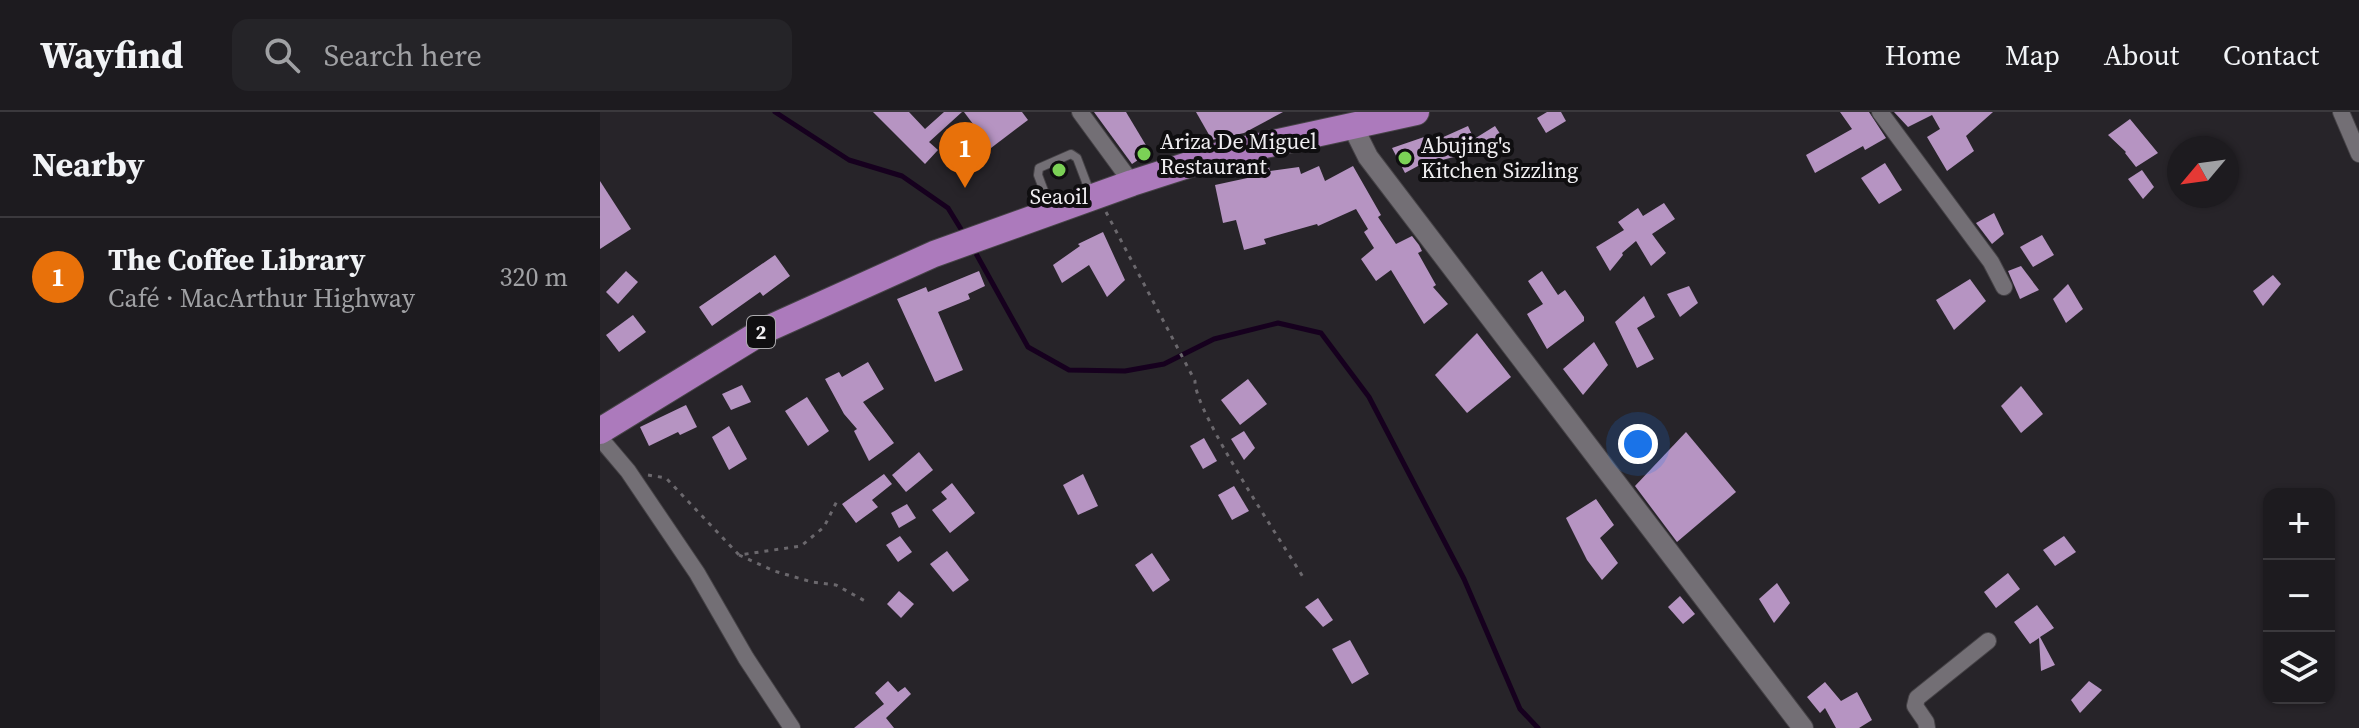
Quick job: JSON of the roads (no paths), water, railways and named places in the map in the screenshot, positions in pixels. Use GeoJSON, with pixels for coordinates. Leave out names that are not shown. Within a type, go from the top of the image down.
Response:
{"type":"FeatureCollection","features":[{"type":"Feature","properties":{"kind":"highway","name":"2"},"geometry":{"type":"LineString","coordinates":[[600,431],[763,331],[934,254],[1219,155],[1416,112]]}},
{"type":"Feature","properties":{"kind":"street"},"geometry":{"type":"LineString","coordinates":[[1080,112],[1132,183]]}},
{"type":"Feature","properties":{"kind":"street"},"geometry":{"type":"LineString","coordinates":[[1880,112],[1991,262],[2004,287]]}},
{"type":"Feature","properties":{"kind":"street"},"geometry":{"type":"LineString","coordinates":[[2341,112],[2359,154]]}},
{"type":"Feature","properties":{"kind":"street"},"geometry":{"type":"LineString","coordinates":[[1353,127],[1368,157],[1803,728]]}},
{"type":"Feature","properties":{"kind":"street"},"geometry":{"type":"LineString","coordinates":[[600,438],[628,471],[697,573],[746,658],[792,728]]}},
{"type":"Feature","properties":{"kind":"street"},"geometry":{"type":"LineString","coordinates":[[1927,728],[1915,706],[1917,698],[1988,641]]}},
{"type":"Feature","properties":{"kind":"lane"},"geometry":{"type":"LineString","coordinates":[[1052,211],[1038,175],[1039,168],[1071,154],[1077,158],[1095,196]]}},
{"type":"Feature","properties":{"kind":"waterway"},"geometry":{"type":"LineString","coordinates":[[775,112],[849,160],[902,176],[948,208],[964,234]]}},
{"type":"Feature","properties":{"kind":"waterway"},"geometry":{"type":"LineString","coordinates":[[974,250],[1028,347],[1069,370],[1125,371],[1164,364],[1214,339],[1278,323],[1321,333],[1369,397],[1464,579],[1520,709],[1538,728]]}},
{"type":"Feature","properties":{"kind":"place","name":"Ariza De Miguel Restaurant"},"geometry":{"type":"Point","coordinates":[1144,154]}},
{"type":"Feature","properties":{"kind":"place","name":"Abujing's Kitchen Sizzling"},"geometry":{"type":"Point","coordinates":[1405,158]}},
{"type":"Feature","properties":{"kind":"place","name":"Seaoil"},"geometry":{"type":"Point","coordinates":[1059,170]}},
{"type":"Feature","properties":{"kind":"place","name":"The Coffee Library"},"geometry":{"type":"Point","coordinates":[965,188]}}]}
